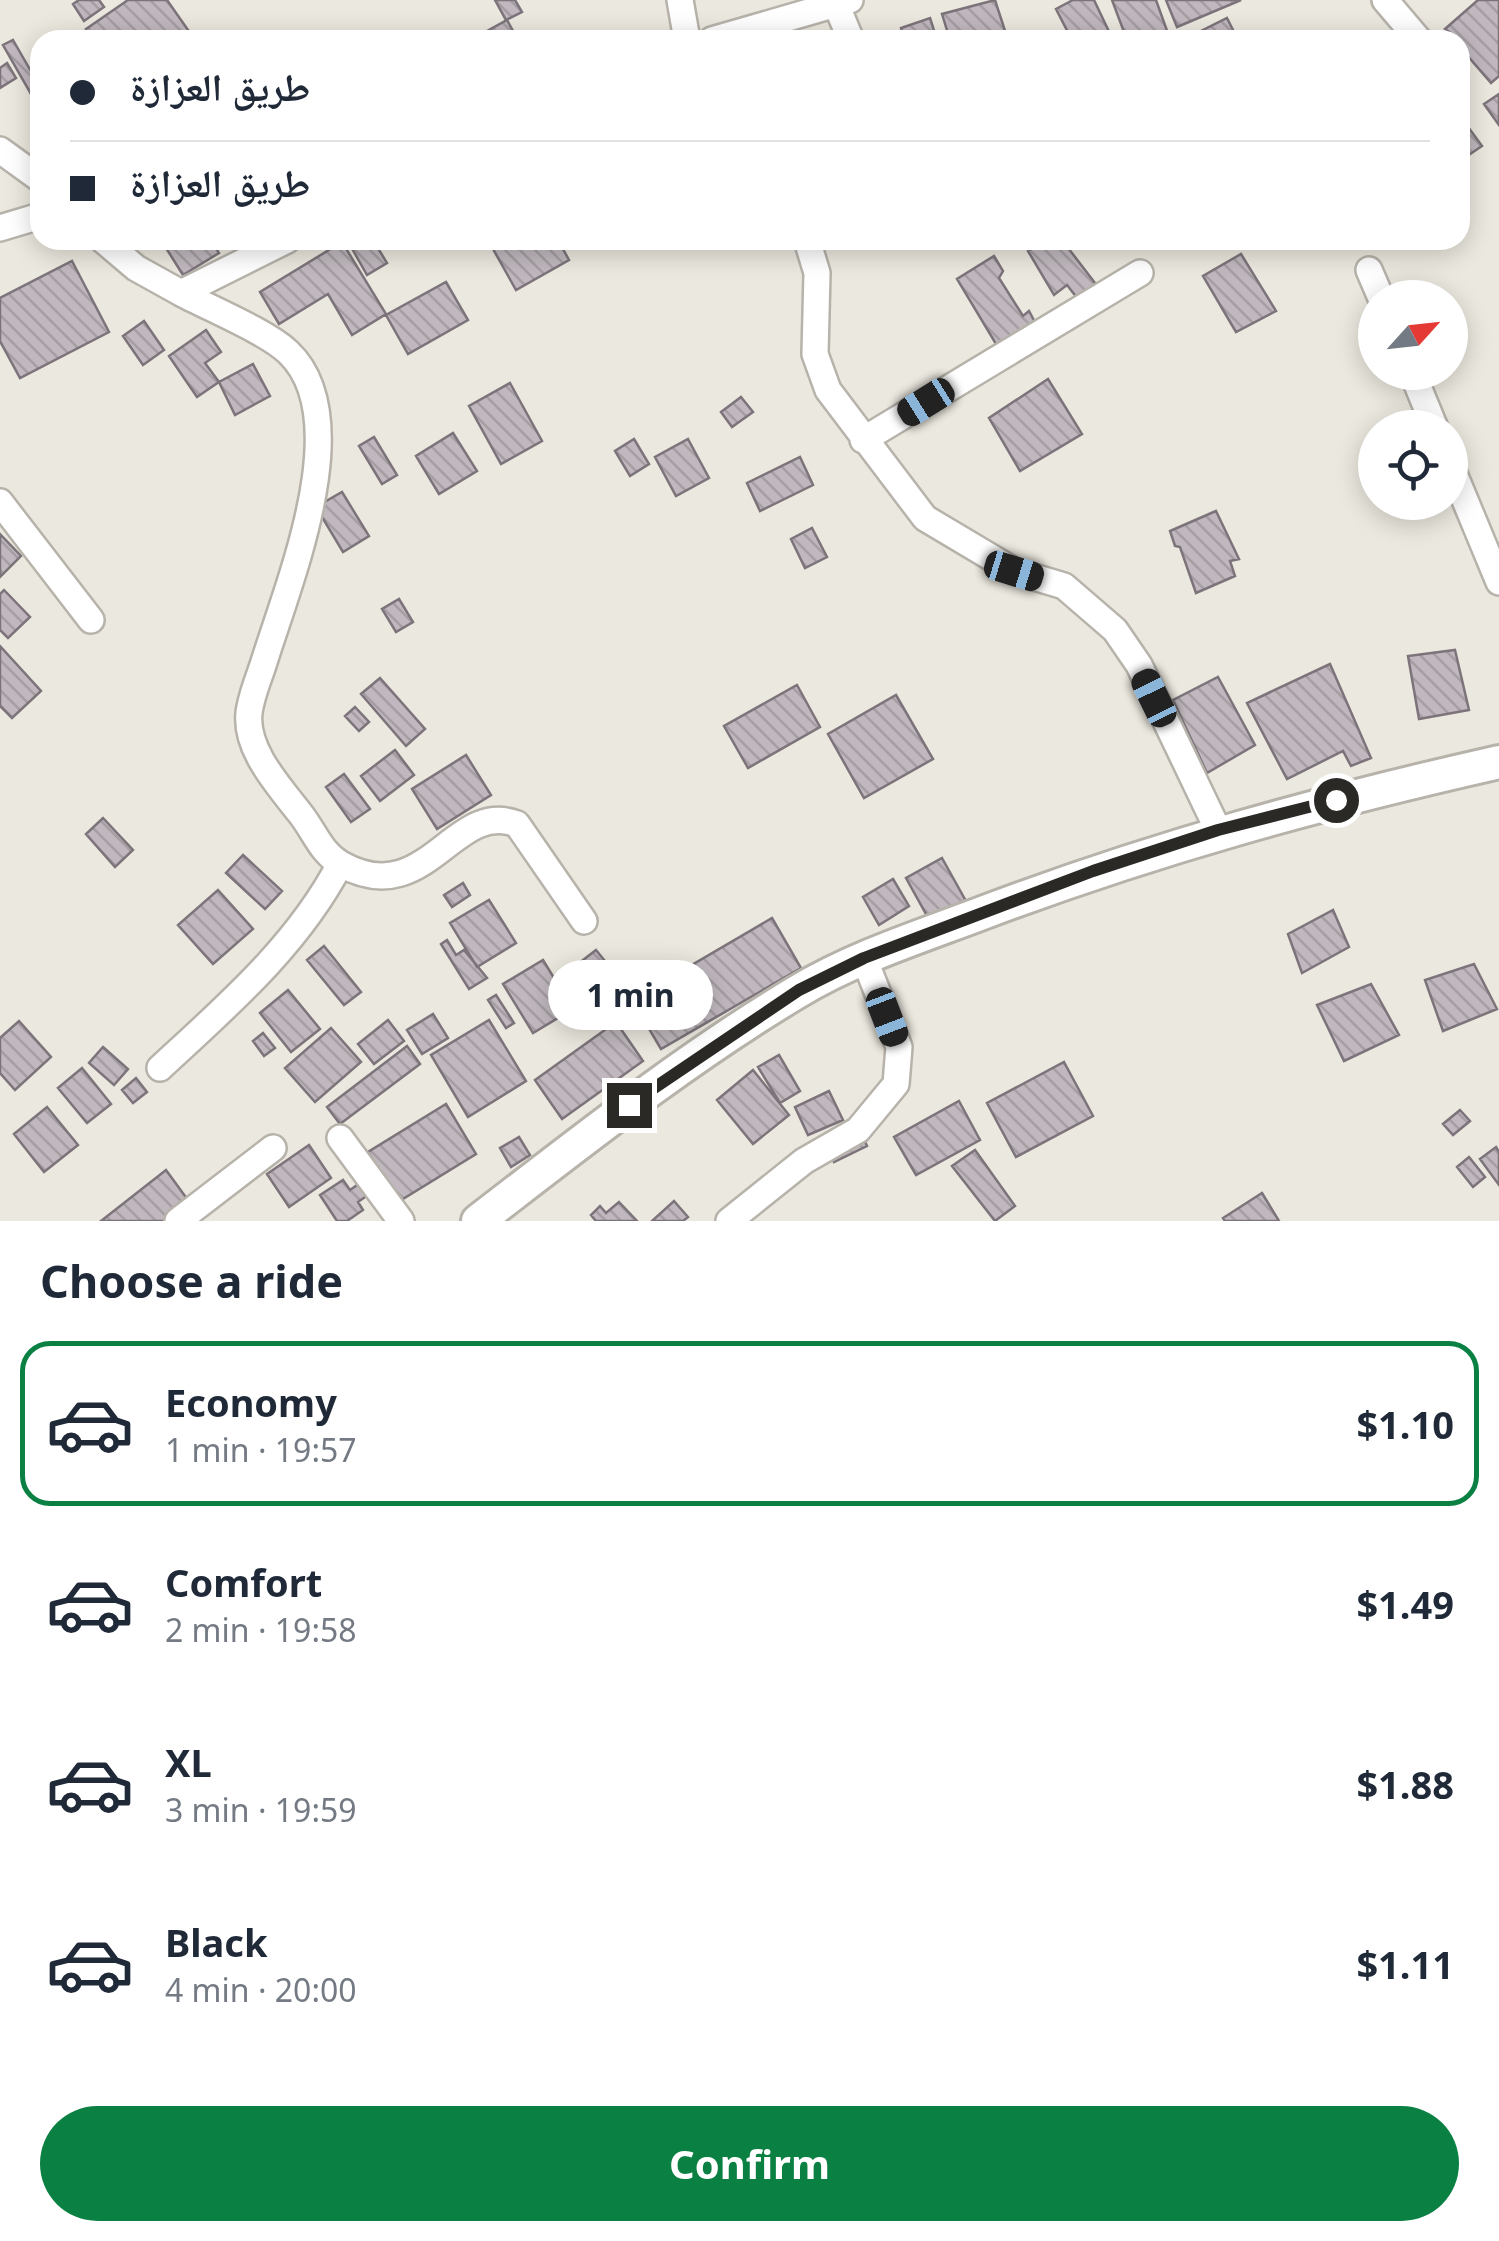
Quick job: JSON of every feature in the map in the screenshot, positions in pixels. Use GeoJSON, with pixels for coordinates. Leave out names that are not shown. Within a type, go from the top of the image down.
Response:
{"type":"FeatureCollection","features":[{"type":"Feature","properties":{"kind":"street"},"geometry":{"type":"LineString","coordinates":[[680,0],[685,30]]}},
{"type":"Feature","properties":{"kind":"street"},"geometry":{"type":"LineString","coordinates":[[1385,0],[1410,30]]}},
{"type":"Feature","properties":{"kind":"street"},"geometry":{"type":"LineString","coordinates":[[750,30],[844,2],[849,30]]}},
{"type":"Feature","properties":{"kind":"street"},"geometry":{"type":"LineString","coordinates":[[0,150],[30,171]]}},
{"type":"Feature","properties":{"kind":"street"},"geometry":{"type":"LineString","coordinates":[[0,228],[30,219]]}},
{"type":"Feature","properties":{"kind":"street"},"geometry":{"type":"LineString","coordinates":[[115,250],[136,268],[287,351],[312,386],[320,424],[307,526],[248,715],[262,762],[310,825],[318,844],[340,864],[382,879],[407,874],[483,821],[500,818],[517,824],[584,922]]}},
{"type":"Feature","properties":{"kind":"street"},"geometry":{"type":"LineString","coordinates":[[182,294],[268,250]]}},
{"type":"Feature","properties":{"kind":"street"},"geometry":{"type":"LineString","coordinates":[[810,250],[817,273],[815,354],[828,390],[863,440],[925,518],[1014,571],[1064,586],[1115,630],[1139,665],[1218,830]]}},
{"type":"Feature","properties":{"kind":"street"},"geometry":{"type":"LineString","coordinates":[[1369,270],[1373,280]]}},
{"type":"Feature","properties":{"kind":"street"},"geometry":{"type":"LineString","coordinates":[[863,440],[1140,273]]}},
{"type":"Feature","properties":{"kind":"street"},"geometry":{"type":"LineString","coordinates":[[0,502],[91,620]]}},
{"type":"Feature","properties":{"kind":"street"},"geometry":{"type":"LineString","coordinates":[[1468,507],[1499,582]]}},
{"type":"Feature","properties":{"kind":"street"},"geometry":{"type":"LineString","coordinates":[[478,1221],[659,1082],[799,990],[864,958],[1093,871],[1218,830],[1499,762]]}},
{"type":"Feature","properties":{"kind":"street"},"geometry":{"type":"LineString","coordinates":[[160,1068],[233,1001],[317,909],[340,864]]}},
{"type":"Feature","properties":{"kind":"street"},"geometry":{"type":"LineString","coordinates":[[730,1221],[804,1161],[858,1130],[896,1084],[899,1047],[864,958]]}},
{"type":"Feature","properties":{"kind":"street"},"geometry":{"type":"LineString","coordinates":[[340,1138],[401,1221]]}},
{"type":"Feature","properties":{"kind":"street"},"geometry":{"type":"LineString","coordinates":[[178,1221],[273,1148]]}},
{"type":"Feature","properties":{"kind":"building"},"geometry":{"type":"Polygon","coordinates":[[[79,0],[99,0],[104,7],[84,21],[73,4],[79,0]]]}},
{"type":"Feature","properties":{"kind":"building"},"geometry":{"type":"Polygon","coordinates":[[[128,0],[167,0],[188,30],[87,30],[128,0]]]}},
{"type":"Feature","properties":{"kind":"building"},"geometry":{"type":"Polygon","coordinates":[[[495,0],[515,0],[522,12],[506,20],[495,0]]]}},
{"type":"Feature","properties":{"kind":"building"},"geometry":{"type":"Polygon","coordinates":[[[995,0],[1005,30],[947,30],[942,14],[995,0]]]}},
{"type":"Feature","properties":{"kind":"building"},"geometry":{"type":"Polygon","coordinates":[[[1073,0],[1094,0],[1108,30],[1067,30],[1056,9],[1073,0]]]}},
{"type":"Feature","properties":{"kind":"building"},"geometry":{"type":"Polygon","coordinates":[[[1112,0],[1156,0],[1167,30],[1123,30],[1112,0]]]}},
{"type":"Feature","properties":{"kind":"building"},"geometry":{"type":"Polygon","coordinates":[[[1166,0],[1241,0],[1177,27],[1166,0]]]}},
{"type":"Feature","properties":{"kind":"building"},"geometry":{"type":"Polygon","coordinates":[[[1478,0],[1499,0],[1499,76],[1491,83],[1470,59],[1470,30],[1445,29],[1478,0]]]}},
{"type":"Feature","properties":{"kind":"building"},"geometry":{"type":"Polygon","coordinates":[[[930,18],[934,30],[902,30],[930,18]]]}},
{"type":"Feature","properties":{"kind":"building"},"geometry":{"type":"Polygon","coordinates":[[[1227,18],[1233,30],[1203,30],[1227,18]]]}},
{"type":"Feature","properties":{"kind":"building"},"geometry":{"type":"Polygon","coordinates":[[[507,20],[512,30],[489,30],[507,20]]]}},
{"type":"Feature","properties":{"kind":"building"},"geometry":{"type":"Polygon","coordinates":[[[13,40],[30,70],[30,92],[3,45],[13,40]]]}},
{"type":"Feature","properties":{"kind":"building"},"geometry":{"type":"Polygon","coordinates":[[[7,63],[16,78],[0,88],[0,68],[7,63]]]}},
{"type":"Feature","properties":{"kind":"building"},"geometry":{"type":"Polygon","coordinates":[[[1499,94],[1499,125],[1484,104],[1499,94]]]}},
{"type":"Feature","properties":{"kind":"building"},"geometry":{"type":"Polygon","coordinates":[[[1470,130],[1482,146],[1470,154],[1470,130]]]}},
{"type":"Feature","properties":{"kind":"building"},"geometry":{"type":"Polygon","coordinates":[[[167,250],[217,250],[219,253],[183,275],[167,250]]]}},
{"type":"Feature","properties":{"kind":"building"},"geometry":{"type":"Polygon","coordinates":[[[329,250],[347,250],[386,314],[352,335],[328,294],[279,324],[260,292],[329,250]]]}},
{"type":"Feature","properties":{"kind":"building"},"geometry":{"type":"Polygon","coordinates":[[[353,250],[379,250],[387,263],[367,275],[353,250]]]}},
{"type":"Feature","properties":{"kind":"building"},"geometry":{"type":"Polygon","coordinates":[[[494,250],[564,250],[569,260],[516,290],[494,250]]]}},
{"type":"Feature","properties":{"kind":"building"},"geometry":{"type":"Polygon","coordinates":[[[1070,250],[1098,287],[1078,299],[1067,285],[1054,295],[1028,251],[1070,250]]]}},
{"type":"Feature","properties":{"kind":"building"},"geometry":{"type":"Polygon","coordinates":[[[1241,254],[1276,311],[1236,332],[1203,276],[1241,254]]]}},
{"type":"Feature","properties":{"kind":"building"},"geometry":{"type":"Polygon","coordinates":[[[994,256],[1003,271],[999,278],[1023,316],[1029,311],[1037,326],[999,349],[957,279],[994,256]]]}},
{"type":"Feature","properties":{"kind":"building"},"geometry":{"type":"Polygon","coordinates":[[[72,261],[109,332],[20,378],[0,341],[0,298],[72,261]]]}},
{"type":"Feature","properties":{"kind":"building"},"geometry":{"type":"Polygon","coordinates":[[[446,282],[468,320],[408,354],[386,315],[446,282]]]}},
{"type":"Feature","properties":{"kind":"building"},"geometry":{"type":"Polygon","coordinates":[[[144,321],[164,350],[143,365],[123,336],[144,321]]]}},
{"type":"Feature","properties":{"kind":"building"},"geometry":{"type":"Polygon","coordinates":[[[206,330],[221,352],[205,363],[219,382],[197,397],[169,356],[206,330]]]}},
{"type":"Feature","properties":{"kind":"building"},"geometry":{"type":"Polygon","coordinates":[[[253,364],[270,396],[235,415],[219,382],[253,364]]]}},
{"type":"Feature","properties":{"kind":"building"},"geometry":{"type":"Polygon","coordinates":[[[1048,379],[1082,434],[1020,471],[989,418],[1048,379]]]}},
{"type":"Feature","properties":{"kind":"building"},"geometry":{"type":"Polygon","coordinates":[[[510,383],[542,441],[501,464],[469,406],[510,383]]]}},
{"type":"Feature","properties":{"kind":"building"},"geometry":{"type":"Polygon","coordinates":[[[741,397],[753,412],[732,427],[721,412],[741,397]]]}},
{"type":"Feature","properties":{"kind":"building"},"geometry":{"type":"Polygon","coordinates":[[[453,433],[477,471],[439,494],[416,456],[453,433]]]}},
{"type":"Feature","properties":{"kind":"building"},"geometry":{"type":"Polygon","coordinates":[[[374,437],[397,475],[382,484],[359,446],[374,437]]]}},
{"type":"Feature","properties":{"kind":"building"},"geometry":{"type":"Polygon","coordinates":[[[634,439],[649,464],[630,476],[615,451],[634,439]]]}},
{"type":"Feature","properties":{"kind":"building"},"geometry":{"type":"Polygon","coordinates":[[[688,439],[709,478],[676,496],[655,457],[688,439]]]}},
{"type":"Feature","properties":{"kind":"building"},"geometry":{"type":"Polygon","coordinates":[[[800,457],[813,485],[760,511],[747,483],[800,457]]]}},
{"type":"Feature","properties":{"kind":"building"},"geometry":{"type":"Polygon","coordinates":[[[342,492],[369,536],[343,552],[316,507],[342,492]]]}},
{"type":"Feature","properties":{"kind":"building"},"geometry":{"type":"Polygon","coordinates":[[[1216,511],[1239,559],[1230,561],[1235,576],[1196,593],[1180,547],[1175,546],[1170,531],[1216,511]]]}},
{"type":"Feature","properties":{"kind":"building"},"geometry":{"type":"Polygon","coordinates":[[[812,528],[827,557],[805,568],[791,539],[812,528]]]}},
{"type":"Feature","properties":{"kind":"building"},"geometry":{"type":"Polygon","coordinates":[[[0,534],[21,556],[0,577],[0,534]]]}},
{"type":"Feature","properties":{"kind":"building"},"geometry":{"type":"Polygon","coordinates":[[[4,590],[30,617],[8,638],[0,630],[0,594],[4,590]]]}},
{"type":"Feature","properties":{"kind":"building"},"geometry":{"type":"Polygon","coordinates":[[[399,599],[413,622],[396,632],[382,609],[399,599]]]}},
{"type":"Feature","properties":{"kind":"building"},"geometry":{"type":"Polygon","coordinates":[[[0,646],[41,691],[12,718],[0,706],[0,646]]]}},
{"type":"Feature","properties":{"kind":"building"},"geometry":{"type":"Polygon","coordinates":[[[1455,650],[1469,710],[1419,719],[1408,656],[1455,650]]]}},
{"type":"Feature","properties":{"kind":"building"},"geometry":{"type":"Polygon","coordinates":[[[1330,664],[1371,758],[1351,766],[1343,751],[1287,779],[1247,703],[1330,664]]]}},
{"type":"Feature","properties":{"kind":"building"},"geometry":{"type":"Polygon","coordinates":[[[1218,677],[1255,745],[1207,773],[1173,700],[1218,677]]]}},
{"type":"Feature","properties":{"kind":"building"},"geometry":{"type":"Polygon","coordinates":[[[380,678],[425,729],[406,746],[361,694],[380,678]]]}},
{"type":"Feature","properties":{"kind":"building"},"geometry":{"type":"Polygon","coordinates":[[[797,685],[820,727],[748,768],[724,726],[797,685]]]}},
{"type":"Feature","properties":{"kind":"building"},"geometry":{"type":"Polygon","coordinates":[[[896,695],[933,759],[864,798],[828,734],[896,695]]]}},
{"type":"Feature","properties":{"kind":"building"},"geometry":{"type":"Polygon","coordinates":[[[355,707],[369,722],[359,731],[345,716],[355,707]]]}},
{"type":"Feature","properties":{"kind":"building"},"geometry":{"type":"Polygon","coordinates":[[[395,750],[414,775],[380,801],[361,776],[395,750]]]}},
{"type":"Feature","properties":{"kind":"building"},"geometry":{"type":"Polygon","coordinates":[[[466,755],[491,795],[437,829],[412,789],[466,755]]]}},
{"type":"Feature","properties":{"kind":"building"},"geometry":{"type":"Polygon","coordinates":[[[344,774],[370,809],[351,822],[326,787],[344,774]]]}},
{"type":"Feature","properties":{"kind":"building"},"geometry":{"type":"Polygon","coordinates":[[[103,818],[133,850],[115,867],[86,834],[103,818]]]}},
{"type":"Feature","properties":{"kind":"building"},"geometry":{"type":"Polygon","coordinates":[[[243,855],[282,891],[265,909],[226,873],[243,855]]]}},
{"type":"Feature","properties":{"kind":"building"},"geometry":{"type":"Polygon","coordinates":[[[942,858],[967,903],[931,923],[906,878],[942,858]]]}},
{"type":"Feature","properties":{"kind":"building"},"geometry":{"type":"Polygon","coordinates":[[[893,879],[909,906],[879,925],[863,897],[893,879]]]}},
{"type":"Feature","properties":{"kind":"building"},"geometry":{"type":"Polygon","coordinates":[[[463,883],[470,895],[452,907],[444,895],[463,883]]]}},
{"type":"Feature","properties":{"kind":"building"},"geometry":{"type":"Polygon","coordinates":[[[218,890],[253,929],[213,964],[178,925],[218,890]]]}},
{"type":"Feature","properties":{"kind":"building"},"geometry":{"type":"Polygon","coordinates":[[[489,900],[516,943],[477,967],[450,923],[489,900]]]}},
{"type":"Feature","properties":{"kind":"building"},"geometry":{"type":"Polygon","coordinates":[[[1333,910],[1349,947],[1302,973],[1288,934],[1333,910]]]}},
{"type":"Feature","properties":{"kind":"building"},"geometry":{"type":"Polygon","coordinates":[[[772,918],[801,968],[661,1049],[632,1000],[772,918]]]}},
{"type":"Feature","properties":{"kind":"building"},"geometry":{"type":"Polygon","coordinates":[[[447,940],[456,955],[464,950],[487,978],[469,989],[441,944],[447,940]]]}},
{"type":"Feature","properties":{"kind":"building"},"geometry":{"type":"Polygon","coordinates":[[[324,946],[361,992],[344,1005],[307,960],[324,946]]]}},
{"type":"Feature","properties":{"kind":"building"},"geometry":{"type":"Polygon","coordinates":[[[596,950],[626,987],[595,1011],[565,974],[596,950]]]}},
{"type":"Feature","properties":{"kind":"building"},"geometry":{"type":"Polygon","coordinates":[[[543,960],[573,1009],[533,1033],[503,984],[543,960]]]}},
{"type":"Feature","properties":{"kind":"building"},"geometry":{"type":"Polygon","coordinates":[[[1474,964],[1497,1009],[1443,1031],[1425,980],[1474,964]]]}},
{"type":"Feature","properties":{"kind":"building"},"geometry":{"type":"Polygon","coordinates":[[[1371,984],[1399,1035],[1344,1061],[1317,1005],[1371,984]]]}},
{"type":"Feature","properties":{"kind":"building"},"geometry":{"type":"Polygon","coordinates":[[[288,990],[320,1029],[291,1052],[260,1013],[288,990]]]}},
{"type":"Feature","properties":{"kind":"building"},"geometry":{"type":"Polygon","coordinates":[[[496,995],[514,1023],[506,1028],[488,1000],[496,995]]]}},
{"type":"Feature","properties":{"kind":"building"},"geometry":{"type":"Polygon","coordinates":[[[433,1014],[448,1038],[422,1054],[407,1030],[433,1014]]]}},
{"type":"Feature","properties":{"kind":"building"},"geometry":{"type":"Polygon","coordinates":[[[388,1020],[404,1041],[374,1064],[358,1044],[388,1020]]]}},
{"type":"Feature","properties":{"kind":"building"},"geometry":{"type":"Polygon","coordinates":[[[489,1020],[526,1081],[468,1117],[431,1055],[489,1020]]]}},
{"type":"Feature","properties":{"kind":"building"},"geometry":{"type":"Polygon","coordinates":[[[19,1021],[51,1057],[15,1090],[0,1073],[0,1038],[19,1021]]]}},
{"type":"Feature","properties":{"kind":"building"},"geometry":{"type":"Polygon","coordinates":[[[616,1022],[643,1061],[562,1119],[535,1080],[616,1022]]]}},
{"type":"Feature","properties":{"kind":"building"},"geometry":{"type":"Polygon","coordinates":[[[331,1028],[361,1062],[315,1102],[285,1068],[331,1028]]]}},
{"type":"Feature","properties":{"kind":"building"},"geometry":{"type":"Polygon","coordinates":[[[263,1033],[275,1048],[264,1056],[253,1041],[263,1033]]]}},
{"type":"Feature","properties":{"kind":"building"},"geometry":{"type":"Polygon","coordinates":[[[407,1046],[420,1064],[340,1124],[327,1107],[407,1046]]]}},
{"type":"Feature","properties":{"kind":"building"},"geometry":{"type":"Polygon","coordinates":[[[103,1047],[128,1069],[114,1085],[89,1063],[103,1047]]]}},
{"type":"Feature","properties":{"kind":"building"},"geometry":{"type":"Polygon","coordinates":[[[779,1055],[800,1091],[780,1103],[758,1067],[779,1055]]]}},
{"type":"Feature","properties":{"kind":"building"},"geometry":{"type":"Polygon","coordinates":[[[1064,1062],[1093,1116],[1016,1157],[987,1103],[1064,1062]]]}},
{"type":"Feature","properties":{"kind":"building"},"geometry":{"type":"Polygon","coordinates":[[[82,1068],[111,1104],[87,1123],[58,1088],[82,1068]]]}},
{"type":"Feature","properties":{"kind":"building"},"geometry":{"type":"Polygon","coordinates":[[[753,1070],[789,1115],[753,1144],[717,1100],[753,1070]]]}},
{"type":"Feature","properties":{"kind":"building"},"geometry":{"type":"Polygon","coordinates":[[[136,1078],[147,1092],[133,1103],[122,1090],[136,1078]]]}},
{"type":"Feature","properties":{"kind":"building"},"geometry":{"type":"Polygon","coordinates":[[[829,1091],[843,1120],[808,1135],[795,1107],[829,1091]]]}},
{"type":"Feature","properties":{"kind":"building"},"geometry":{"type":"Polygon","coordinates":[[[959,1101],[980,1140],[916,1175],[894,1137],[959,1101]]]}},
{"type":"Feature","properties":{"kind":"building"},"geometry":{"type":"Polygon","coordinates":[[[446,1104],[476,1154],[398,1202],[368,1152],[446,1104]]]}},
{"type":"Feature","properties":{"kind":"building"},"geometry":{"type":"Polygon","coordinates":[[[47,1107],[78,1145],[44,1172],[14,1134],[47,1107]]]}},
{"type":"Feature","properties":{"kind":"building"},"geometry":{"type":"Polygon","coordinates":[[[1460,1110],[1470,1121],[1453,1135],[1443,1124],[1460,1110]]]}},
{"type":"Feature","properties":{"kind":"building"},"geometry":{"type":"Polygon","coordinates":[[[861,1133],[867,1146],[834,1162],[828,1149],[861,1133]]]}},
{"type":"Feature","properties":{"kind":"building"},"geometry":{"type":"Polygon","coordinates":[[[519,1137],[530,1155],[511,1167],[500,1148],[519,1137]]]}},
{"type":"Feature","properties":{"kind":"building"},"geometry":{"type":"Polygon","coordinates":[[[309,1145],[331,1178],[289,1207],[267,1174],[309,1145]]]}},
{"type":"Feature","properties":{"kind":"building"},"geometry":{"type":"Polygon","coordinates":[[[1496,1147],[1499,1152],[1499,1185],[1480,1159],[1496,1147]]]}},
{"type":"Feature","properties":{"kind":"building"},"geometry":{"type":"Polygon","coordinates":[[[975,1150],[1015,1206],[995,1221],[952,1166],[975,1150]]]}},
{"type":"Feature","properties":{"kind":"building"},"geometry":{"type":"Polygon","coordinates":[[[1469,1157],[1485,1177],[1473,1187],[1457,1167],[1469,1157]]]}},
{"type":"Feature","properties":{"kind":"building"},"geometry":{"type":"Polygon","coordinates":[[[166,1170],[193,1207],[175,1221],[101,1221],[166,1170]]]}},
{"type":"Feature","properties":{"kind":"building"},"geometry":{"type":"Polygon","coordinates":[[[343,1180],[350,1190],[360,1183],[368,1195],[358,1202],[363,1210],[347,1221],[337,1221],[320,1195],[343,1180]]]}},
{"type":"Feature","properties":{"kind":"building"},"geometry":{"type":"Polygon","coordinates":[[[1262,1193],[1279,1221],[1225,1221],[1223,1218],[1262,1193]]]}},
{"type":"Feature","properties":{"kind":"building"},"geometry":{"type":"Polygon","coordinates":[[[674,1201],[688,1217],[683,1221],[652,1221],[674,1201]]]}},
{"type":"Feature","properties":{"kind":"building"},"geometry":{"type":"Polygon","coordinates":[[[619,1202],[637,1221],[596,1221],[591,1215],[600,1206],[606,1213],[619,1202]]]}},
{"type":"Feature","properties":{"kind":"route"},"geometry":{"type":"LineString","coordinates":[[629,1105],[799,990],[864,958],[1093,871],[1218,830],[1336,800]]}}]}
